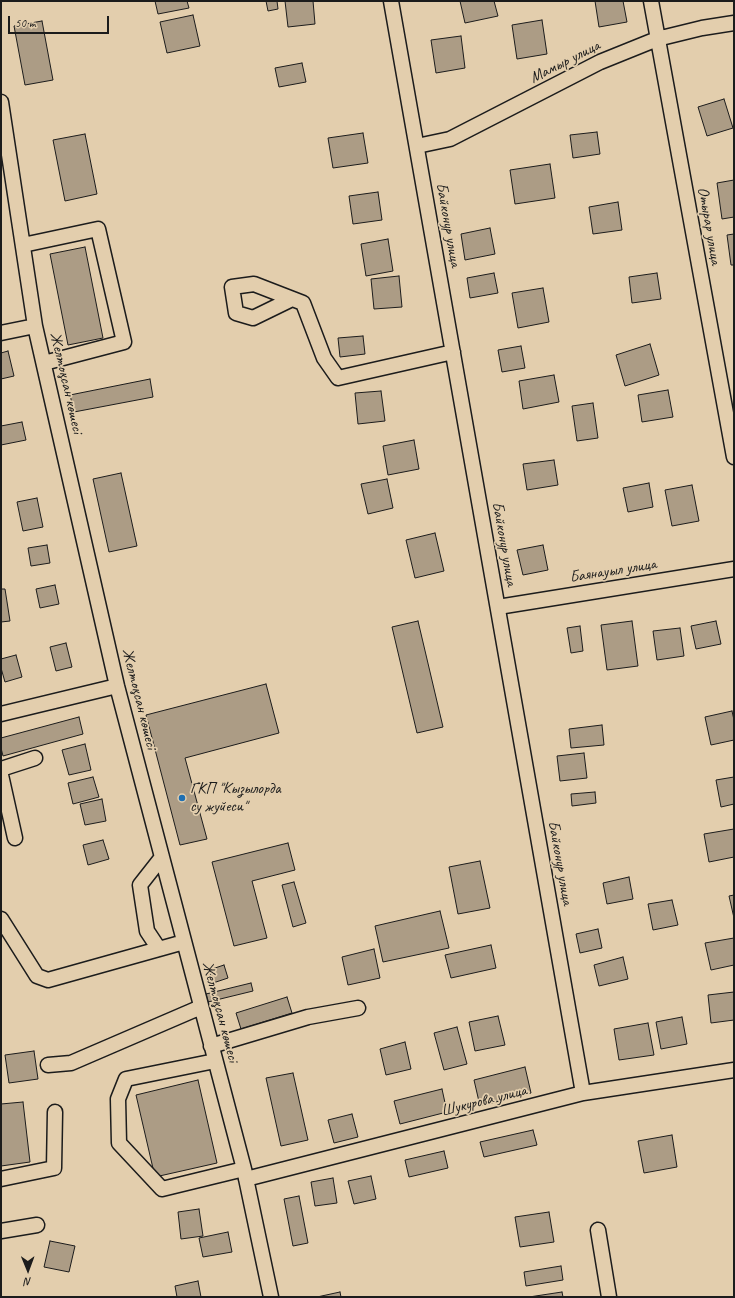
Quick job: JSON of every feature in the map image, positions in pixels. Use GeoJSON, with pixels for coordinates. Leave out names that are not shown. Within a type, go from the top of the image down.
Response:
{"type":"FeatureCollection","features":[{"type":"Feature","properties":{"kind":"street","name":"Байконур улица"},"geometry":{"type":"LineString","coordinates":[[391,1],[583,1093]]}},
{"type":"Feature","properties":{"kind":"street","name":"Отырар улица"},"geometry":{"type":"LineString","coordinates":[[652,1],[734,457]]}},
{"type":"Feature","properties":{"kind":"street","name":"Мамыр улица"},"geometry":{"type":"LineString","coordinates":[[417,146],[450,139],[600,62],[658,39],[702,28],[734,23]]}},
{"type":"Feature","properties":{"kind":"street","name":"Желтоқсан көшесі"},"geometry":{"type":"LineString","coordinates":[[1,102],[36,326],[44,363],[117,686],[245,1174],[271,1297]]}},
{"type":"Feature","properties":{"kind":"street"},"geometry":{"type":"LineString","coordinates":[[23,245],[98,229],[124,342],[44,363]]}},
{"type":"Feature","properties":{"kind":"street"},"geometry":{"type":"LineString","coordinates":[[292,299],[303,303],[324,358],[338,378],[453,352]]}},
{"type":"Feature","properties":{"kind":"street"},"geometry":{"type":"LineString","coordinates":[[1,332],[36,326]]}},
{"type":"Feature","properties":{"kind":"street","name":"Баянауыл улица"},"geometry":{"type":"LineString","coordinates":[[498,607],[734,569]]}},
{"type":"Feature","properties":{"kind":"street"},"geometry":{"type":"LineString","coordinates":[[1,714],[117,686]]}},
{"type":"Feature","properties":{"kind":"street"},"geometry":{"type":"LineString","coordinates":[[1,769],[35,758]]}},
{"type":"Feature","properties":{"kind":"street"},"geometry":{"type":"LineString","coordinates":[[1,775],[15,838]]}},
{"type":"Feature","properties":{"kind":"street"},"geometry":{"type":"LineString","coordinates":[[159,949],[147,931],[140,885],[162,857]]}},
{"type":"Feature","properties":{"kind":"street"},"geometry":{"type":"LineString","coordinates":[[1,919],[37,976],[48,980],[184,942]]}},
{"type":"Feature","properties":{"kind":"street"},"geometry":{"type":"LineString","coordinates":[[48,1065],[71,1063],[201,1007]]}},
{"type":"Feature","properties":{"kind":"street"},"geometry":{"type":"LineString","coordinates":[[211,1046],[308,1017],[358,1008]]}},
{"type":"Feature","properties":{"kind":"street","name":"Шукурова улица"},"geometry":{"type":"LineString","coordinates":[[215,1061],[126,1079],[118,1099],[119,1143],[162,1190],[245,1174],[583,1093],[734,1070]]}},
{"type":"Feature","properties":{"kind":"street"},"geometry":{"type":"LineString","coordinates":[[1,1179],[54,1168],[55,1112]]}},
{"type":"Feature","properties":{"kind":"street"},"geometry":{"type":"LineString","coordinates":[[1,1231],[37,1225]]}},
{"type":"Feature","properties":{"kind":"street"},"geometry":{"type":"LineString","coordinates":[[598,1230],[609,1297]]}},
{"type":"Feature","properties":{"kind":"building"},"geometry":{"type":"Polygon","coordinates":[[[155,1],[187,1],[189,8],[158,14],[155,1]]]}},
{"type":"Feature","properties":{"kind":"building"},"geometry":{"type":"Polygon","coordinates":[[[266,1],[277,1],[278,9],[268,11],[266,1]]]}},
{"type":"Feature","properties":{"kind":"building"},"geometry":{"type":"Polygon","coordinates":[[[285,1],[313,1],[315,24],[288,27],[285,1]]]}},
{"type":"Feature","properties":{"kind":"building"},"geometry":{"type":"Polygon","coordinates":[[[460,1],[494,1],[498,16],[465,23],[460,1]]]}},
{"type":"Feature","properties":{"kind":"building"},"geometry":{"type":"Polygon","coordinates":[[[595,1],[623,1],[627,22],[599,27],[595,1]]]}},
{"type":"Feature","properties":{"kind":"building"},"geometry":{"type":"Polygon","coordinates":[[[193,15],[200,46],[167,53],[160,22],[193,15]]]}},
{"type":"Feature","properties":{"kind":"building"},"geometry":{"type":"Polygon","coordinates":[[[542,20],[547,54],[517,59],[512,25],[542,20]]]}},
{"type":"Feature","properties":{"kind":"building"},"geometry":{"type":"Polygon","coordinates":[[[42,21],[53,80],[25,85],[14,26],[42,21]]]}},
{"type":"Feature","properties":{"kind":"building"},"geometry":{"type":"Polygon","coordinates":[[[461,36],[465,68],[436,73],[431,40],[461,36]]]}},
{"type":"Feature","properties":{"kind":"building"},"geometry":{"type":"Polygon","coordinates":[[[302,63],[306,82],[279,87],[275,68],[302,63]]]}},
{"type":"Feature","properties":{"kind":"building"},"geometry":{"type":"Polygon","coordinates":[[[724,99],[733,128],[707,136],[698,107],[724,99]]]}},
{"type":"Feature","properties":{"kind":"building"},"geometry":{"type":"Polygon","coordinates":[[[597,132],[600,154],[573,158],[570,135],[597,132]]]}},
{"type":"Feature","properties":{"kind":"building"},"geometry":{"type":"Polygon","coordinates":[[[363,133],[368,163],[333,168],[328,138],[363,133]]]}},
{"type":"Feature","properties":{"kind":"building"},"geometry":{"type":"Polygon","coordinates":[[[85,134],[97,194],[65,201],[53,140],[85,134]]]}},
{"type":"Feature","properties":{"kind":"building"},"geometry":{"type":"Polygon","coordinates":[[[550,164],[555,198],[515,204],[510,170],[550,164]]]}},
{"type":"Feature","properties":{"kind":"building"},"geometry":{"type":"Polygon","coordinates":[[[734,180],[734,217],[722,219],[717,183],[734,180]]]}},
{"type":"Feature","properties":{"kind":"building"},"geometry":{"type":"Polygon","coordinates":[[[378,192],[382,220],[353,224],[349,196],[378,192]]]}},
{"type":"Feature","properties":{"kind":"building"},"geometry":{"type":"Polygon","coordinates":[[[618,202],[622,230],[593,234],[589,207],[618,202]]]}},
{"type":"Feature","properties":{"kind":"building"},"geometry":{"type":"Polygon","coordinates":[[[490,228],[495,254],[465,260],[461,234],[490,228]]]}},
{"type":"Feature","properties":{"kind":"building"},"geometry":{"type":"Polygon","coordinates":[[[734,234],[734,265],[731,265],[727,235],[734,234]]]}},
{"type":"Feature","properties":{"kind":"building"},"geometry":{"type":"Polygon","coordinates":[[[388,239],[393,271],[366,276],[361,244],[388,239]]]}},
{"type":"Feature","properties":{"kind":"building"},"geometry":{"type":"Polygon","coordinates":[[[85,247],[103,338],[68,345],[50,254],[85,247]]]}},
{"type":"Feature","properties":{"kind":"building"},"geometry":{"type":"Polygon","coordinates":[[[494,273],[498,293],[470,298],[467,278],[494,273]]]}},
{"type":"Feature","properties":{"kind":"building"},"geometry":{"type":"Polygon","coordinates":[[[657,273],[661,299],[632,303],[629,277],[657,273]]]}},
{"type":"Feature","properties":{"kind":"building"},"geometry":{"type":"Polygon","coordinates":[[[399,276],[402,307],[374,309],[371,279],[399,276]]]}},
{"type":"Feature","properties":{"kind":"building"},"geometry":{"type":"Polygon","coordinates":[[[543,288],[549,322],[518,328],[512,293],[543,288]]]}},
{"type":"Feature","properties":{"kind":"building"},"geometry":{"type":"Polygon","coordinates":[[[363,336],[365,354],[340,357],[338,338],[363,336]]]}},
{"type":"Feature","properties":{"kind":"building"},"geometry":{"type":"Polygon","coordinates":[[[650,344],[659,375],[625,386],[616,355],[650,344]]]}},
{"type":"Feature","properties":{"kind":"building"},"geometry":{"type":"Polygon","coordinates":[[[521,346],[525,368],[502,372],[498,350],[521,346]]]}},
{"type":"Feature","properties":{"kind":"building"},"geometry":{"type":"Polygon","coordinates":[[[8,351],[14,376],[1,379],[1,353],[8,351]]]}},
{"type":"Feature","properties":{"kind":"building"},"geometry":{"type":"Polygon","coordinates":[[[554,375],[559,402],[523,409],[519,381],[554,375]]]}},
{"type":"Feature","properties":{"kind":"building"},"geometry":{"type":"Polygon","coordinates":[[[150,379],[153,397],[74,412],[70,395],[150,379]]]}},
{"type":"Feature","properties":{"kind":"building"},"geometry":{"type":"Polygon","coordinates":[[[668,390],[673,417],[642,422],[638,395],[668,390]]]}},
{"type":"Feature","properties":{"kind":"building"},"geometry":{"type":"Polygon","coordinates":[[[381,391],[385,421],[358,424],[355,393],[381,391]]]}},
{"type":"Feature","properties":{"kind":"building"},"geometry":{"type":"Polygon","coordinates":[[[593,403],[598,438],[577,441],[572,406],[593,403]]]}},
{"type":"Feature","properties":{"kind":"building"},"geometry":{"type":"Polygon","coordinates":[[[22,422],[26,440],[1,445],[1,426],[22,422]]]}},
{"type":"Feature","properties":{"kind":"building"},"geometry":{"type":"Polygon","coordinates":[[[414,440],[419,469],[388,475],[383,446],[414,440]]]}},
{"type":"Feature","properties":{"kind":"building"},"geometry":{"type":"Polygon","coordinates":[[[554,460],[558,485],[527,490],[523,464],[554,460]]]}},
{"type":"Feature","properties":{"kind":"building"},"geometry":{"type":"Polygon","coordinates":[[[121,473],[137,546],[109,552],[93,479],[121,473]]]}},
{"type":"Feature","properties":{"kind":"building"},"geometry":{"type":"Polygon","coordinates":[[[387,479],[393,508],[368,514],[361,484],[387,479]]]}},
{"type":"Feature","properties":{"kind":"building"},"geometry":{"type":"Polygon","coordinates":[[[649,483],[653,507],[628,512],[623,488],[649,483]]]}},
{"type":"Feature","properties":{"kind":"building"},"geometry":{"type":"Polygon","coordinates":[[[692,485],[699,521],[672,526],[665,490],[692,485]]]}},
{"type":"Feature","properties":{"kind":"building"},"geometry":{"type":"Polygon","coordinates":[[[37,498],[43,527],[23,531],[17,502],[37,498]]]}},
{"type":"Feature","properties":{"kind":"building"},"geometry":{"type":"Polygon","coordinates":[[[435,533],[444,571],[415,578],[406,540],[435,533]]]}},
{"type":"Feature","properties":{"kind":"building"},"geometry":{"type":"Polygon","coordinates":[[[47,545],[50,563],[31,566],[28,548],[47,545]]]}},
{"type":"Feature","properties":{"kind":"building"},"geometry":{"type":"Polygon","coordinates":[[[543,545],[548,570],[523,575],[517,550],[543,545]]]}},
{"type":"Feature","properties":{"kind":"building"},"geometry":{"type":"Polygon","coordinates":[[[55,585],[59,604],[40,608],[36,589],[55,585]]]}},
{"type":"Feature","properties":{"kind":"building"},"geometry":{"type":"Polygon","coordinates":[[[1,589],[5,589],[10,621],[1,622],[1,589]]]}},
{"type":"Feature","properties":{"kind":"building"},"geometry":{"type":"Polygon","coordinates":[[[418,621],[443,727],[417,733],[392,627],[418,621]]]}},
{"type":"Feature","properties":{"kind":"building"},"geometry":{"type":"Polygon","coordinates":[[[632,621],[638,666],[607,670],[601,625],[632,621]]]}},
{"type":"Feature","properties":{"kind":"building"},"geometry":{"type":"Polygon","coordinates":[[[716,621],[721,644],[696,649],[691,626],[716,621]]]}},
{"type":"Feature","properties":{"kind":"building"},"geometry":{"type":"Polygon","coordinates":[[[580,626],[583,651],[571,653],[567,628],[580,626]]]}},
{"type":"Feature","properties":{"kind":"building"},"geometry":{"type":"Polygon","coordinates":[[[680,628],[684,656],[657,660],[653,631],[680,628]]]}},
{"type":"Feature","properties":{"kind":"building"},"geometry":{"type":"Polygon","coordinates":[[[66,643],[72,667],[56,671],[50,647],[66,643]]]}},
{"type":"Feature","properties":{"kind":"building"},"geometry":{"type":"Polygon","coordinates":[[[16,655],[22,677],[5,682],[1,668],[1,659],[16,655]]]}},
{"type":"Feature","properties":{"kind":"building","name":"ГКП \"Кызылорда су жуйеси\""},"geometry":{"type":"Polygon","coordinates":[[[266,684],[279,733],[185,758],[207,839],[180,845],[146,715],[266,684]]]}},
{"type":"Feature","properties":{"kind":"building"},"geometry":{"type":"Polygon","coordinates":[[[732,711],[734,720],[734,740],[711,745],[705,717],[732,711]]]}},
{"type":"Feature","properties":{"kind":"building"},"geometry":{"type":"Polygon","coordinates":[[[79,717],[83,734],[3,756],[1,738],[79,717]]]}},
{"type":"Feature","properties":{"kind":"building"},"geometry":{"type":"Polygon","coordinates":[[[602,725],[604,745],[571,748],[569,729],[602,725]]]}},
{"type":"Feature","properties":{"kind":"building"},"geometry":{"type":"Polygon","coordinates":[[[85,744],[91,770],[69,775],[62,750],[85,744]]]}},
{"type":"Feature","properties":{"kind":"building"},"geometry":{"type":"Polygon","coordinates":[[[584,753],[587,778],[560,781],[557,756],[584,753]]]}},
{"type":"Feature","properties":{"kind":"building"},"geometry":{"type":"Polygon","coordinates":[[[93,777],[99,797],[73,804],[68,783],[93,777]]]}},
{"type":"Feature","properties":{"kind":"building"},"geometry":{"type":"Polygon","coordinates":[[[734,777],[734,804],[721,807],[716,780],[734,777]]]}},
{"type":"Feature","properties":{"kind":"building"},"geometry":{"type":"Polygon","coordinates":[[[595,792],[596,803],[572,806],[571,794],[595,792]]]}},
{"type":"Feature","properties":{"kind":"building"},"geometry":{"type":"Polygon","coordinates":[[[102,799],[106,821],[85,825],[80,804],[102,799]]]}},
{"type":"Feature","properties":{"kind":"building"},"geometry":{"type":"Polygon","coordinates":[[[734,829],[734,857],[709,862],[704,834],[734,829]]]}},
{"type":"Feature","properties":{"kind":"building"},"geometry":{"type":"Polygon","coordinates":[[[103,840],[109,859],[88,865],[83,845],[103,840]]]}},
{"type":"Feature","properties":{"kind":"building"},"geometry":{"type":"Polygon","coordinates":[[[288,843],[295,870],[252,881],[267,938],[234,946],[212,862],[288,843]]]}},
{"type":"Feature","properties":{"kind":"building"},"geometry":{"type":"Polygon","coordinates":[[[480,861],[490,908],[458,914],[449,867],[480,861]]]}},
{"type":"Feature","properties":{"kind":"building"},"geometry":{"type":"Polygon","coordinates":[[[629,877],[633,899],[607,904],[603,883],[629,877]]]}},
{"type":"Feature","properties":{"kind":"building"},"geometry":{"type":"Polygon","coordinates":[[[294,882],[306,923],[293,927],[282,885],[294,882]]]}},
{"type":"Feature","properties":{"kind":"building"},"geometry":{"type":"Polygon","coordinates":[[[734,895],[734,918],[729,896],[734,895]]]}},
{"type":"Feature","properties":{"kind":"building"},"geometry":{"type":"Polygon","coordinates":[[[672,900],[678,925],[653,930],[648,904],[672,900]]]}},
{"type":"Feature","properties":{"kind":"building"},"geometry":{"type":"Polygon","coordinates":[[[440,911],[449,948],[383,962],[375,926],[440,911]]]}},
{"type":"Feature","properties":{"kind":"building"},"geometry":{"type":"Polygon","coordinates":[[[598,929],[602,948],[580,953],[576,934],[598,929]]]}},
{"type":"Feature","properties":{"kind":"building"},"geometry":{"type":"Polygon","coordinates":[[[734,938],[734,965],[711,970],[705,943],[734,938]]]}},
{"type":"Feature","properties":{"kind":"building"},"geometry":{"type":"Polygon","coordinates":[[[491,945],[496,968],[451,978],[445,955],[491,945]]]}},
{"type":"Feature","properties":{"kind":"building"},"geometry":{"type":"Polygon","coordinates":[[[374,949],[380,978],[348,985],[342,957],[374,949]]]}},
{"type":"Feature","properties":{"kind":"building"},"geometry":{"type":"Polygon","coordinates":[[[623,957],[628,979],[599,986],[594,965],[623,957]]]}},
{"type":"Feature","properties":{"kind":"building"},"geometry":{"type":"Polygon","coordinates":[[[224,965],[228,978],[213,983],[209,970],[224,965]]]}},
{"type":"Feature","properties":{"kind":"building"},"geometry":{"type":"Polygon","coordinates":[[[251,983],[253,991],[208,1002],[206,994],[251,983]]]}},
{"type":"Feature","properties":{"kind":"building"},"geometry":{"type":"Polygon","coordinates":[[[734,992],[734,1020],[711,1023],[708,995],[734,992]]]}},
{"type":"Feature","properties":{"kind":"building"},"geometry":{"type":"Polygon","coordinates":[[[287,997],[292,1013],[241,1029],[236,1013],[287,997]]]}},
{"type":"Feature","properties":{"kind":"building"},"geometry":{"type":"Polygon","coordinates":[[[498,1016],[505,1045],[475,1051],[469,1022],[498,1016]]]}},
{"type":"Feature","properties":{"kind":"building"},"geometry":{"type":"Polygon","coordinates":[[[682,1017],[687,1044],[661,1049],[656,1022],[682,1017]]]}},
{"type":"Feature","properties":{"kind":"building"},"geometry":{"type":"Polygon","coordinates":[[[648,1023],[654,1055],[619,1060],[614,1029],[648,1023]]]}},
{"type":"Feature","properties":{"kind":"building"},"geometry":{"type":"Polygon","coordinates":[[[457,1027],[467,1064],[444,1070],[434,1033],[457,1027]]]}},
{"type":"Feature","properties":{"kind":"building"},"geometry":{"type":"Polygon","coordinates":[[[405,1042],[411,1069],[386,1075],[380,1049],[405,1042]]]}},
{"type":"Feature","properties":{"kind":"building"},"geometry":{"type":"Polygon","coordinates":[[[34,1051],[38,1079],[9,1083],[5,1055],[34,1051]]]}},
{"type":"Feature","properties":{"kind":"building"},"geometry":{"type":"Polygon","coordinates":[[[525,1067],[531,1093],[480,1106],[474,1080],[525,1067]]]}},
{"type":"Feature","properties":{"kind":"building"},"geometry":{"type":"Polygon","coordinates":[[[293,1073],[308,1140],[281,1146],[266,1078],[293,1073]]]}},
{"type":"Feature","properties":{"kind":"building"},"geometry":{"type":"Polygon","coordinates":[[[198,1080],[217,1163],[155,1177],[136,1095],[198,1080]]]}},
{"type":"Feature","properties":{"kind":"building"},"geometry":{"type":"Polygon","coordinates":[[[442,1089],[447,1112],[400,1124],[394,1101],[442,1089]]]}},
{"type":"Feature","properties":{"kind":"building"},"geometry":{"type":"Polygon","coordinates":[[[23,1102],[30,1162],[1,1166],[1,1104],[23,1102]]]}},
{"type":"Feature","properties":{"kind":"building"},"geometry":{"type":"Polygon","coordinates":[[[352,1114],[358,1137],[334,1143],[328,1120],[352,1114]]]}},
{"type":"Feature","properties":{"kind":"building"},"geometry":{"type":"Polygon","coordinates":[[[533,1130],[537,1145],[484,1157],[480,1142],[533,1130]]]}},
{"type":"Feature","properties":{"kind":"building"},"geometry":{"type":"Polygon","coordinates":[[[672,1135],[677,1167],[644,1173],[638,1141],[672,1135]]]}},
{"type":"Feature","properties":{"kind":"building"},"geometry":{"type":"Polygon","coordinates":[[[444,1151],[448,1168],[409,1177],[405,1160],[444,1151]]]}},
{"type":"Feature","properties":{"kind":"building"},"geometry":{"type":"Polygon","coordinates":[[[371,1176],[376,1199],[354,1204],[348,1181],[371,1176]]]}},
{"type":"Feature","properties":{"kind":"building"},"geometry":{"type":"Polygon","coordinates":[[[333,1178],[337,1203],[315,1206],[311,1182],[333,1178]]]}},
{"type":"Feature","properties":{"kind":"building"},"geometry":{"type":"Polygon","coordinates":[[[299,1196],[308,1243],[293,1246],[284,1199],[299,1196]]]}},
{"type":"Feature","properties":{"kind":"building"},"geometry":{"type":"Polygon","coordinates":[[[199,1209],[203,1236],[181,1239],[178,1212],[199,1209]]]}},
{"type":"Feature","properties":{"kind":"building"},"geometry":{"type":"Polygon","coordinates":[[[549,1212],[554,1242],[520,1247],[515,1217],[549,1212]]]}},
{"type":"Feature","properties":{"kind":"building"},"geometry":{"type":"Polygon","coordinates":[[[228,1232],[232,1252],[203,1257],[199,1238],[228,1232]]]}},
{"type":"Feature","properties":{"kind":"building"},"geometry":{"type":"Polygon","coordinates":[[[50,1241],[75,1246],[69,1272],[44,1267],[50,1241]]]}},
{"type":"Feature","properties":{"kind":"building"},"geometry":{"type":"Polygon","coordinates":[[[561,1266],[563,1280],[526,1286],[524,1272],[561,1266]]]}},
{"type":"Feature","properties":{"kind":"building"},"geometry":{"type":"Polygon","coordinates":[[[198,1281],[201,1297],[177,1297],[175,1286],[198,1281]]]}},
{"type":"Feature","properties":{"kind":"building"},"geometry":{"type":"Polygon","coordinates":[[[340,1292],[341,1297],[317,1297],[340,1292]]]}},
{"type":"Feature","properties":{"kind":"building"},"geometry":{"type":"Polygon","coordinates":[[[562,1292],[563,1297],[529,1297],[562,1292]]]}},
{"type":"Feature","properties":{"kind":"place","name":"ГКП \"Кызылорда су жуйеси\""},"geometry":{"type":"Point","coordinates":[182,798]}}]}
